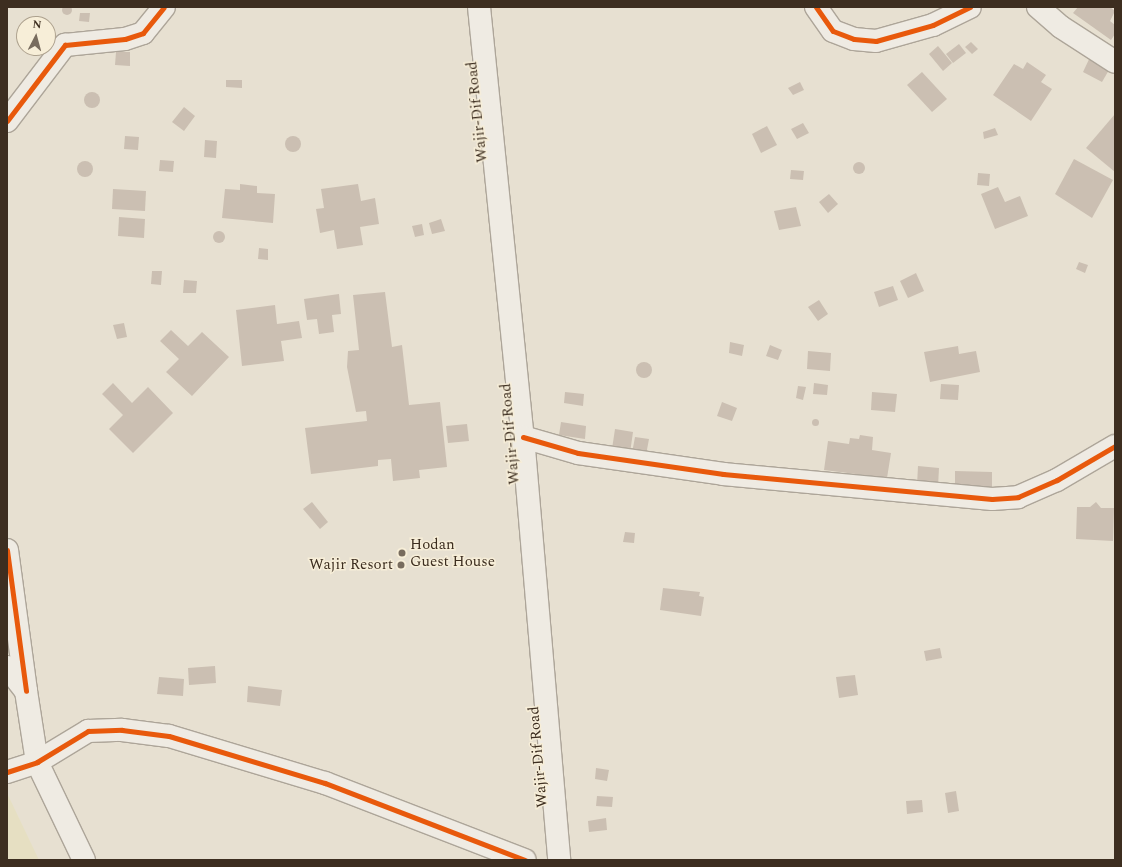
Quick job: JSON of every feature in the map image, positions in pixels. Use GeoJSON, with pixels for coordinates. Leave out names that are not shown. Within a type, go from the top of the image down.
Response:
{"type":"FeatureCollection","features":[{"type":"Feature","properties":{"kind":"street"},"geometry":{"type":"LineString","coordinates":[[7,121],[65,45],[125,39],[143,33],[164,7]]}},
{"type":"Feature","properties":{"kind":"street","name":"Wajir-Dif Road"},"geometry":{"type":"LineString","coordinates":[[479,7],[523,437],[559,860]]}},
{"type":"Feature","properties":{"kind":"street"},"geometry":{"type":"LineString","coordinates":[[816,7],[833,31],[854,40],[876,41],[933,25],[970,7]]}},
{"type":"Feature","properties":{"kind":"street"},"geometry":{"type":"LineString","coordinates":[[1038,7],[1061,27],[1115,62]]}},
{"type":"Feature","properties":{"kind":"street"},"geometry":{"type":"LineString","coordinates":[[523,437],[578,453],[723,474],[992,499],[1018,497],[1057,480],[1115,446]]}},
{"type":"Feature","properties":{"kind":"street"},"geometry":{"type":"LineString","coordinates":[[7,550],[26,691],[38,762],[84,860]]}},
{"type":"Feature","properties":{"kind":"street"},"geometry":{"type":"LineString","coordinates":[[7,667],[26,691]]}},
{"type":"Feature","properties":{"kind":"street"},"geometry":{"type":"LineString","coordinates":[[7,772],[38,762],[88,731],[122,730],[169,736],[325,783],[525,860]]}},
{"type":"Feature","properties":{"kind":"shaded area"},"geometry":{"type":"Polygon","coordinates":[[[7,793],[39,860],[7,860],[7,793]]]}},
{"type":"Feature","properties":{"kind":"building"},"geometry":{"type":"Polygon","coordinates":[[[67,5],[72,10],[67,15],[62,10],[67,5]]]}},
{"type":"Feature","properties":{"kind":"building"},"geometry":{"type":"Polygon","coordinates":[[[1078,7],[1110,7],[1115,11],[1110,21],[1115,25],[1115,34],[1111,40],[1073,13],[1078,7]]]}},
{"type":"Feature","properties":{"kind":"building"},"geometry":{"type":"Polygon","coordinates":[[[80,13],[90,13],[89,22],[79,21],[80,13]]]}},
{"type":"Feature","properties":{"kind":"building"},"geometry":{"type":"Polygon","coordinates":[[[971,42],[978,49],[972,54],[965,47],[971,42]]]}},
{"type":"Feature","properties":{"kind":"building"},"geometry":{"type":"Polygon","coordinates":[[[959,44],[966,53],[953,63],[946,54],[959,44]]]}},
{"type":"Feature","properties":{"kind":"building"},"geometry":{"type":"Polygon","coordinates":[[[938,46],[952,63],[943,71],[929,54],[938,46]]]}},
{"type":"Feature","properties":{"kind":"building"},"geometry":{"type":"Polygon","coordinates":[[[116,52],[130,52],[130,66],[115,65],[116,52]]]}},
{"type":"Feature","properties":{"kind":"building"},"geometry":{"type":"Polygon","coordinates":[[[1092,53],[1113,63],[1102,82],[1083,72],[1092,53]]]}},
{"type":"Feature","properties":{"kind":"building"},"geometry":{"type":"Polygon","coordinates":[[[1027,62],[1046,75],[1041,82],[1052,89],[1031,121],[993,95],[1014,64],[1023,69],[1027,62]]]}},
{"type":"Feature","properties":{"kind":"building"},"geometry":{"type":"Polygon","coordinates":[[[922,72],[947,99],[932,112],[907,85],[922,72]]]}},
{"type":"Feature","properties":{"kind":"building"},"geometry":{"type":"Polygon","coordinates":[[[226,80],[242,80],[242,88],[226,87],[226,80]]]}},
{"type":"Feature","properties":{"kind":"building"},"geometry":{"type":"Polygon","coordinates":[[[800,82],[804,90],[793,95],[788,88],[800,82]]]}},
{"type":"Feature","properties":{"kind":"building"},"geometry":{"type":"Polygon","coordinates":[[[89,92],[95,92],[100,97],[98,106],[95,108],[89,108],[84,103],[84,97],[89,92]]]}},
{"type":"Feature","properties":{"kind":"building"},"geometry":{"type":"Polygon","coordinates":[[[184,107],[195,116],[184,131],[172,122],[184,107]]]}},
{"type":"Feature","properties":{"kind":"building"},"geometry":{"type":"Polygon","coordinates":[[[1115,114],[1115,172],[1086,148],[1115,114]]]}},
{"type":"Feature","properties":{"kind":"building"},"geometry":{"type":"Polygon","coordinates":[[[803,123],[809,133],[797,139],[791,129],[803,123]]]}},
{"type":"Feature","properties":{"kind":"building"},"geometry":{"type":"Polygon","coordinates":[[[767,126],[777,145],[761,153],[752,134],[767,126]]]}},
{"type":"Feature","properties":{"kind":"building"},"geometry":{"type":"Polygon","coordinates":[[[995,128],[998,135],[984,139],[983,132],[995,128]]]}},
{"type":"Feature","properties":{"kind":"building"},"geometry":{"type":"Polygon","coordinates":[[[125,136],[139,137],[138,150],[124,149],[125,136]]]}},
{"type":"Feature","properties":{"kind":"building"},"geometry":{"type":"Polygon","coordinates":[[[290,136],[296,136],[301,141],[299,150],[296,152],[290,152],[285,147],[285,141],[290,136]]]}},
{"type":"Feature","properties":{"kind":"building"},"geometry":{"type":"Polygon","coordinates":[[[205,140],[217,141],[216,158],[204,157],[205,140]]]}},
{"type":"Feature","properties":{"kind":"building"},"geometry":{"type":"Polygon","coordinates":[[[1074,159],[1113,180],[1092,218],[1055,194],[1074,159]]]}},
{"type":"Feature","properties":{"kind":"building"},"geometry":{"type":"Polygon","coordinates":[[[160,160],[174,161],[173,172],[159,171],[160,160]]]}},
{"type":"Feature","properties":{"kind":"building"},"geometry":{"type":"Polygon","coordinates":[[[85,161],[92,166],[93,169],[88,176],[85,177],[78,172],[77,169],[82,162],[85,161]]]}},
{"type":"Feature","properties":{"kind":"building"},"geometry":{"type":"Polygon","coordinates":[[[861,162],[864,163],[864,173],[857,174],[854,173],[853,166],[854,163],[861,162]]]}},
{"type":"Feature","properties":{"kind":"building"},"geometry":{"type":"Polygon","coordinates":[[[791,170],[804,171],[803,180],[790,179],[791,170]]]}},
{"type":"Feature","properties":{"kind":"building"},"geometry":{"type":"Polygon","coordinates":[[[978,173],[990,174],[989,186],[977,185],[978,173]]]}},
{"type":"Feature","properties":{"kind":"building"},"geometry":{"type":"Polygon","coordinates":[[[240,184],[257,186],[257,193],[275,194],[273,223],[222,218],[225,189],[240,190],[240,184]]]}},
{"type":"Feature","properties":{"kind":"building"},"geometry":{"type":"Polygon","coordinates":[[[358,184],[361,201],[375,198],[379,224],[360,227],[363,245],[337,249],[334,230],[320,233],[316,209],[324,208],[321,189],[358,184]]]}},
{"type":"Feature","properties":{"kind":"building"},"geometry":{"type":"Polygon","coordinates":[[[998,187],[1005,202],[1020,196],[1028,216],[995,229],[981,194],[998,187]]]}},
{"type":"Feature","properties":{"kind":"building"},"geometry":{"type":"Polygon","coordinates":[[[113,189],[146,191],[145,211],[112,209],[113,189]]]}},
{"type":"Feature","properties":{"kind":"building"},"geometry":{"type":"Polygon","coordinates":[[[829,194],[838,204],[828,213],[819,202],[829,194]]]}},
{"type":"Feature","properties":{"kind":"building"},"geometry":{"type":"Polygon","coordinates":[[[796,207],[801,226],[779,230],[774,211],[796,207]]]}},
{"type":"Feature","properties":{"kind":"building"},"geometry":{"type":"Polygon","coordinates":[[[119,217],[145,219],[144,238],[118,236],[119,217]]]}},
{"type":"Feature","properties":{"kind":"building"},"geometry":{"type":"Polygon","coordinates":[[[441,219],[445,231],[432,234],[429,223],[441,219]]]}},
{"type":"Feature","properties":{"kind":"building"},"geometry":{"type":"Polygon","coordinates":[[[422,224],[424,235],[415,237],[412,226],[422,224]]]}},
{"type":"Feature","properties":{"kind":"building"},"geometry":{"type":"Polygon","coordinates":[[[217,231],[221,231],[225,237],[221,243],[217,243],[213,239],[213,235],[217,231]]]}},
{"type":"Feature","properties":{"kind":"building"},"geometry":{"type":"Polygon","coordinates":[[[259,248],[268,249],[268,260],[258,259],[259,248]]]}},
{"type":"Feature","properties":{"kind":"building"},"geometry":{"type":"Polygon","coordinates":[[[1079,262],[1088,265],[1085,273],[1076,269],[1079,262]]]}},
{"type":"Feature","properties":{"kind":"building"},"geometry":{"type":"Polygon","coordinates":[[[152,271],[162,271],[161,285],[151,284],[152,271]]]}},
{"type":"Feature","properties":{"kind":"building"},"geometry":{"type":"Polygon","coordinates":[[[916,273],[924,291],[908,298],[900,281],[916,273]]]}},
{"type":"Feature","properties":{"kind":"building"},"geometry":{"type":"Polygon","coordinates":[[[184,280],[197,281],[196,293],[183,293],[184,280]]]}},
{"type":"Feature","properties":{"kind":"building"},"geometry":{"type":"Polygon","coordinates":[[[893,286],[898,300],[879,307],[874,292],[893,286]]]}},
{"type":"Feature","properties":{"kind":"building"},"geometry":{"type":"Polygon","coordinates":[[[385,292],[392,347],[402,345],[409,405],[440,402],[447,467],[419,470],[420,478],[393,481],[391,459],[378,460],[378,466],[311,474],[305,428],[367,421],[366,411],[356,412],[347,367],[348,351],[359,350],[353,295],[385,292]]]}},
{"type":"Feature","properties":{"kind":"building"},"geometry":{"type":"Polygon","coordinates":[[[339,294],[341,314],[332,315],[334,332],[319,334],[317,319],[307,320],[304,299],[339,294]]]}},
{"type":"Feature","properties":{"kind":"building"},"geometry":{"type":"Polygon","coordinates":[[[819,300],[828,314],[818,321],[808,307],[819,300]]]}},
{"type":"Feature","properties":{"kind":"building"},"geometry":{"type":"Polygon","coordinates":[[[275,305],[277,324],[299,321],[302,338],[281,341],[284,361],[242,366],[236,310],[275,305]]]}},
{"type":"Feature","properties":{"kind":"building"},"geometry":{"type":"Polygon","coordinates":[[[124,323],[127,337],[117,339],[113,325],[124,323]]]}},
{"type":"Feature","properties":{"kind":"building"},"geometry":{"type":"Polygon","coordinates":[[[171,330],[188,346],[202,332],[229,357],[192,396],[166,372],[179,359],[160,341],[171,330]]]}},
{"type":"Feature","properties":{"kind":"building"},"geometry":{"type":"Polygon","coordinates":[[[730,342],[744,345],[742,356],[729,353],[730,342]]]}},
{"type":"Feature","properties":{"kind":"building"},"geometry":{"type":"Polygon","coordinates":[[[770,345],[782,350],[778,360],[766,356],[770,345]]]}},
{"type":"Feature","properties":{"kind":"building"},"geometry":{"type":"Polygon","coordinates":[[[958,346],[959,354],[976,351],[980,372],[930,382],[924,352],[958,346]]]}},
{"type":"Feature","properties":{"kind":"building"},"geometry":{"type":"Polygon","coordinates":[[[808,351],[831,353],[830,371],[807,369],[808,351]]]}},
{"type":"Feature","properties":{"kind":"building"},"geometry":{"type":"Polygon","coordinates":[[[644,362],[650,364],[652,370],[650,376],[644,378],[638,376],[636,370],[638,364],[644,362]]]}},
{"type":"Feature","properties":{"kind":"building"},"geometry":{"type":"Polygon","coordinates":[[[113,383],[132,403],[148,387],[173,413],[133,453],[109,429],[123,415],[102,394],[113,383]]]}},
{"type":"Feature","properties":{"kind":"building"},"geometry":{"type":"Polygon","coordinates":[[[814,383],[828,385],[827,395],[813,394],[814,383]]]}},
{"type":"Feature","properties":{"kind":"building"},"geometry":{"type":"Polygon","coordinates":[[[941,384],[959,385],[958,400],[940,399],[941,384]]]}},
{"type":"Feature","properties":{"kind":"building"},"geometry":{"type":"Polygon","coordinates":[[[798,386],[806,387],[803,400],[796,398],[798,386]]]}},
{"type":"Feature","properties":{"kind":"building"},"geometry":{"type":"Polygon","coordinates":[[[565,392],[584,394],[583,406],[564,403],[565,392]]]}},
{"type":"Feature","properties":{"kind":"building"},"geometry":{"type":"Polygon","coordinates":[[[872,392],[897,394],[895,412],[871,410],[872,392]]]}},
{"type":"Feature","properties":{"kind":"building"},"geometry":{"type":"Polygon","coordinates":[[[722,402],[737,408],[732,421],[717,416],[722,402]]]}},
{"type":"Feature","properties":{"kind":"building"},"geometry":{"type":"Polygon","coordinates":[[[815,418],[818,419],[818,425],[815,426],[812,425],[811,422],[812,419],[815,418]]]}},
{"type":"Feature","properties":{"kind":"building"},"geometry":{"type":"Polygon","coordinates":[[[561,422],[586,426],[585,439],[559,435],[561,422]]]}},
{"type":"Feature","properties":{"kind":"building"},"geometry":{"type":"Polygon","coordinates":[[[467,424],[469,441],[448,443],[446,426],[467,424]]]}},
{"type":"Feature","properties":{"kind":"building"},"geometry":{"type":"Polygon","coordinates":[[[615,429],[633,432],[630,453],[612,449],[615,429]]]}},
{"type":"Feature","properties":{"kind":"building"},"geometry":{"type":"Polygon","coordinates":[[[860,435],[873,437],[872,450],[891,453],[887,478],[824,470],[828,441],[849,444],[850,438],[859,439],[860,435]]]}},
{"type":"Feature","properties":{"kind":"building"},"geometry":{"type":"Polygon","coordinates":[[[635,437],[649,439],[646,455],[632,453],[635,437]]]}},
{"type":"Feature","properties":{"kind":"building"},"geometry":{"type":"Polygon","coordinates":[[[918,466],[939,468],[938,487],[917,485],[918,466]]]}},
{"type":"Feature","properties":{"kind":"building"},"geometry":{"type":"Polygon","coordinates":[[[955,471],[992,472],[992,492],[955,492],[955,471]]]}},
{"type":"Feature","properties":{"kind":"building"},"geometry":{"type":"Polygon","coordinates":[[[312,502],[328,522],[320,529],[303,509],[312,502]]]}},
{"type":"Feature","properties":{"kind":"building"},"geometry":{"type":"Polygon","coordinates":[[[1096,502],[1101,508],[1114,508],[1113,541],[1076,539],[1077,507],[1090,507],[1096,502]]]}},
{"type":"Feature","properties":{"kind":"building"},"geometry":{"type":"Polygon","coordinates":[[[625,532],[635,533],[634,543],[623,542],[625,532]]]}},
{"type":"Feature","properties":{"kind":"building"},"geometry":{"type":"Polygon","coordinates":[[[663,588],[700,592],[699,596],[704,597],[701,616],[660,610],[663,588]]]}},
{"type":"Feature","properties":{"kind":"building"},"geometry":{"type":"Polygon","coordinates":[[[940,648],[942,658],[926,661],[924,651],[940,648]]]}},
{"type":"Feature","properties":{"kind":"building"},"geometry":{"type":"Polygon","coordinates":[[[215,666],[216,683],[189,685],[188,668],[215,666]]]}},
{"type":"Feature","properties":{"kind":"building"},"geometry":{"type":"Polygon","coordinates":[[[855,675],[858,695],[839,698],[836,677],[855,675]]]}},
{"type":"Feature","properties":{"kind":"building"},"geometry":{"type":"Polygon","coordinates":[[[159,677],[184,679],[183,696],[157,694],[159,677]]]}},
{"type":"Feature","properties":{"kind":"building"},"geometry":{"type":"Polygon","coordinates":[[[248,686],[282,690],[280,706],[247,702],[248,686]]]}},
{"type":"Feature","properties":{"kind":"building"},"geometry":{"type":"Polygon","coordinates":[[[596,768],[609,770],[607,781],[595,779],[596,768]]]}},
{"type":"Feature","properties":{"kind":"building"},"geometry":{"type":"Polygon","coordinates":[[[956,791],[959,811],[948,813],[945,793],[956,791]]]}},
{"type":"Feature","properties":{"kind":"building"},"geometry":{"type":"Polygon","coordinates":[[[597,796],[613,797],[612,807],[596,806],[597,796]]]}},
{"type":"Feature","properties":{"kind":"building"},"geometry":{"type":"Polygon","coordinates":[[[922,800],[923,812],[907,814],[906,801],[922,800]]]}},
{"type":"Feature","properties":{"kind":"building"},"geometry":{"type":"Polygon","coordinates":[[[606,818],[607,830],[589,832],[588,821],[606,818]]]}},
{"type":"Feature","properties":{"kind":"cycle path"},"geometry":{"type":"LineString","coordinates":[[7,121],[65,45],[125,39],[143,33],[164,7]]}},
{"type":"Feature","properties":{"kind":"cycle path"},"geometry":{"type":"LineString","coordinates":[[816,7],[833,31],[854,39],[876,41],[933,25],[970,7]]}},
{"type":"Feature","properties":{"kind":"cycle path"},"geometry":{"type":"LineString","coordinates":[[523,437],[578,453],[723,474],[992,499],[1018,497],[1057,480],[1115,446]]}},
{"type":"Feature","properties":{"kind":"cycle path"},"geometry":{"type":"LineString","coordinates":[[7,550],[26,691]]}},
{"type":"Feature","properties":{"kind":"cycle path"},"geometry":{"type":"LineString","coordinates":[[7,772],[37,762],[88,731],[122,730],[169,736],[325,783],[525,860]]}},
{"type":"Feature","properties":{"kind":"place","name":"Hodan Guest House"},"geometry":{"type":"Point","coordinates":[402,553]}},
{"type":"Feature","properties":{"kind":"place","name":"Wajir Resort"},"geometry":{"type":"Point","coordinates":[401,565]}}]}
